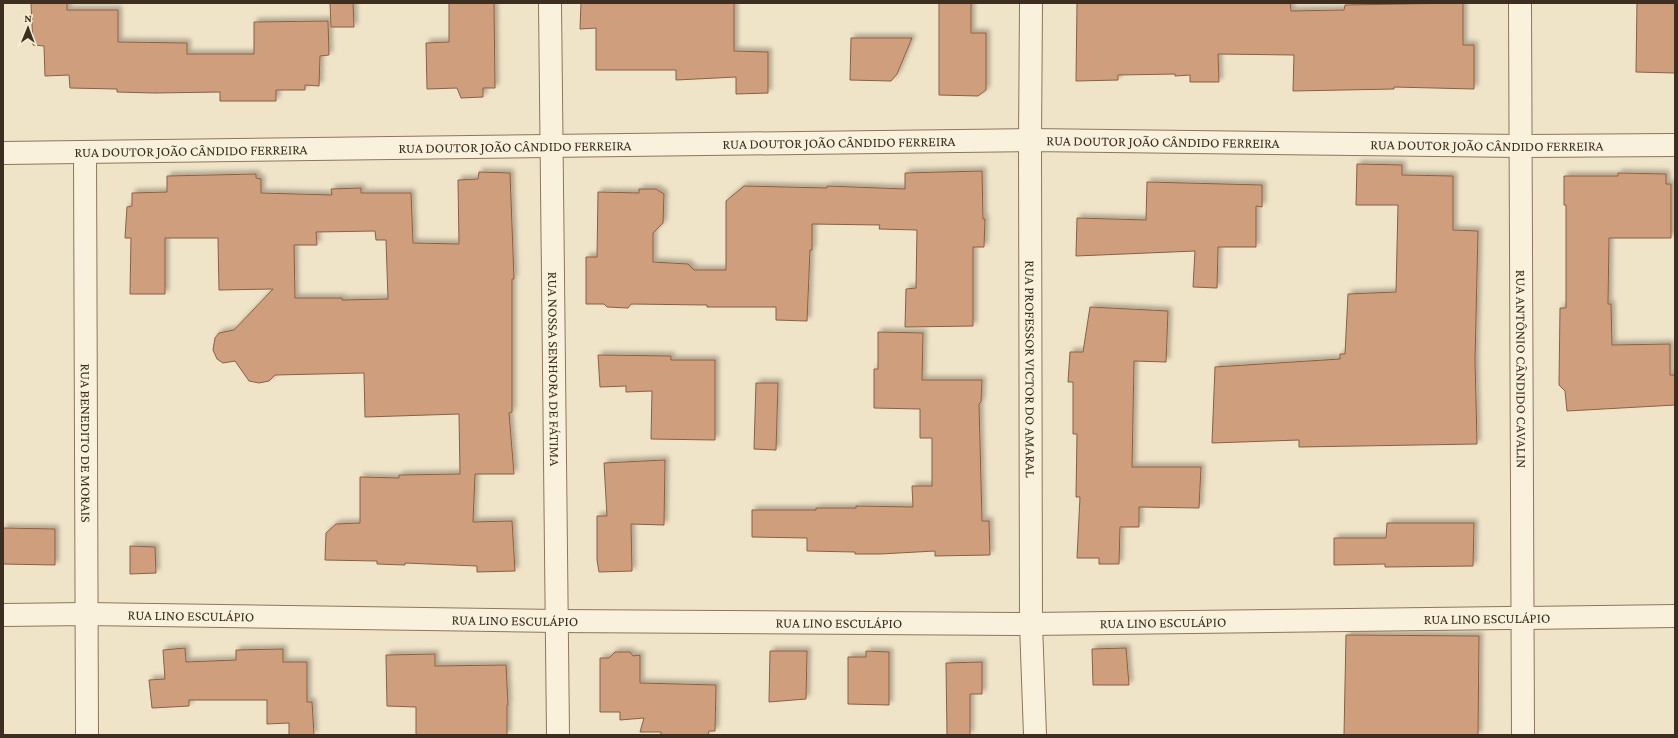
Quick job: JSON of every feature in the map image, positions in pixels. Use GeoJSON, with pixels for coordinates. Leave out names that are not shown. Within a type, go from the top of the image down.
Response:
{"type":"FeatureCollection","features":[{"type":"Feature","properties":{"kind":"street","name":"RUA NOSSA SENHORA DE FÁTIMA"},"geometry":{"type":"LineString","coordinates":[[550,3],[558,735]]}},
{"type":"Feature","properties":{"kind":"street","name":"RUA PROFESSOR VICTOR DO AMARAL"},"geometry":{"type":"LineString","coordinates":[[1032,3],[1030,140],[1031,624],[1034,735]]}},
{"type":"Feature","properties":{"kind":"street","name":"RUA ANTÔNIO CÂNDIDO CAVALIN"},"geometry":{"type":"LineString","coordinates":[[1520,3],[1524,617],[1523,735]]}},
{"type":"Feature","properties":{"kind":"street","name":"RUA DOUTOR JOÃO CÂNDIDO FERREIRA"},"geometry":{"type":"LineString","coordinates":[[3,153],[1030,140],[1520,146],[1675,145]]}},
{"type":"Feature","properties":{"kind":"street","name":"RUA BENEDITO DE MORAIS"},"geometry":{"type":"LineString","coordinates":[[85,152],[87,735]]}},
{"type":"Feature","properties":{"kind":"street","name":"RUA LINO ESCULÁPIO"},"geometry":{"type":"LineString","coordinates":[[3,615],[86,614],[557,621],[1031,624],[1675,616]]}},
{"type":"Feature","properties":{"kind":"building"},"geometry":{"type":"Polygon","coordinates":[[[31,3],[67,3],[67,10],[118,10],[118,42],[187,43],[187,54],[254,54],[254,22],[328,21],[329,55],[320,56],[319,86],[305,85],[305,90],[276,90],[276,101],[220,101],[220,92],[154,93],[117,92],[117,89],[70,88],[69,75],[45,76],[44,46],[33,45],[31,3]]]}},
{"type":"Feature","properties":{"kind":"building"},"geometry":{"type":"Polygon","coordinates":[[[330,3],[353,3],[354,27],[331,27],[330,3]]]}},
{"type":"Feature","properties":{"kind":"building"},"geometry":{"type":"Polygon","coordinates":[[[449,3],[494,3],[495,88],[483,88],[483,97],[461,98],[457,88],[427,89],[426,43],[449,42],[449,3]]]}},
{"type":"Feature","properties":{"kind":"building"},"geometry":{"type":"Polygon","coordinates":[[[581,3],[734,3],[734,51],[768,52],[768,93],[736,94],[736,77],[676,80],[676,70],[596,70],[596,28],[580,29],[581,3]]]}},
{"type":"Feature","properties":{"kind":"building"},"geometry":{"type":"Polygon","coordinates":[[[939,3],[971,3],[971,33],[986,33],[986,90],[978,96],[939,95],[939,3]]]}},
{"type":"Feature","properties":{"kind":"building"},"geometry":{"type":"Polygon","coordinates":[[[1077,3],[1290,3],[1291,11],[1344,10],[1345,5],[1463,3],[1463,45],[1474,45],[1474,89],[1394,87],[1394,89],[1293,91],[1294,55],[1218,54],[1219,82],[1190,82],[1190,75],[1175,76],[1175,74],[1118,75],[1118,80],[1076,81],[1077,3]]]}},
{"type":"Feature","properties":{"kind":"building"},"geometry":{"type":"Polygon","coordinates":[[[1637,3],[1675,3],[1675,73],[1636,72],[1637,3]]]}},
{"type":"Feature","properties":{"kind":"building"},"geometry":{"type":"Polygon","coordinates":[[[851,38],[912,38],[897,74],[891,81],[850,80],[851,38]]]}},
{"type":"Feature","properties":{"kind":"building"},"geometry":{"type":"Polygon","coordinates":[[[1357,164],[1402,165],[1402,175],[1453,176],[1453,230],[1478,231],[1475,360],[1477,444],[1299,447],[1299,440],[1212,443],[1215,367],[1340,359],[1340,354],[1345,354],[1348,294],[1396,292],[1398,205],[1356,205],[1357,164]]]}},
{"type":"Feature","properties":{"kind":"building"},"geometry":{"type":"Polygon","coordinates":[[[982,171],[983,219],[985,219],[984,247],[973,247],[973,326],[905,327],[906,289],[916,288],[917,230],[879,229],[880,225],[812,224],[812,250],[810,250],[807,321],[776,320],[776,307],[707,307],[707,305],[631,304],[628,308],[607,307],[604,304],[586,304],[586,257],[597,257],[598,192],[639,193],[639,189],[656,189],[664,194],[663,223],[653,233],[653,262],[688,264],[694,270],[726,270],[726,201],[744,186],[827,188],[827,186],[905,189],[905,173],[982,171]]]}},
{"type":"Feature","properties":{"kind":"building"},"geometry":{"type":"Polygon","coordinates":[[[479,172],[510,173],[514,279],[512,279],[512,412],[509,413],[514,474],[475,474],[473,522],[512,521],[515,571],[477,572],[477,566],[405,563],[405,565],[377,564],[377,561],[325,560],[326,533],[336,524],[360,523],[360,477],[399,478],[399,475],[460,474],[459,414],[365,417],[364,373],[275,375],[269,381],[259,383],[249,381],[235,361],[223,363],[217,359],[213,350],[215,338],[219,333],[234,330],[273,289],[219,290],[218,238],[165,238],[165,294],[130,294],[131,238],[125,238],[127,207],[132,206],[132,193],[167,192],[167,176],[256,174],[256,178],[261,179],[261,193],[332,195],[331,189],[361,188],[361,193],[411,193],[413,243],[459,244],[458,180],[478,179],[479,172]],[[375,231],[316,232],[317,245],[294,245],[295,298],[342,298],[342,300],[388,299],[386,240],[376,240],[375,231]]]}},
{"type":"Feature","properties":{"kind":"building"},"geometry":{"type":"Polygon","coordinates":[[[1618,173],[1666,174],[1666,184],[1671,184],[1671,238],[1609,238],[1608,304],[1611,304],[1612,345],[1670,344],[1670,375],[1675,375],[1675,405],[1567,411],[1565,391],[1559,385],[1560,308],[1566,308],[1566,205],[1564,205],[1564,176],[1618,176],[1618,173]]]}},
{"type":"Feature","properties":{"kind":"building"},"geometry":{"type":"Polygon","coordinates":[[[1147,182],[1262,185],[1262,207],[1256,206],[1256,247],[1218,247],[1217,288],[1193,287],[1195,251],[1076,256],[1077,218],[1146,220],[1147,182]]]}},
{"type":"Feature","properties":{"kind":"building"},"geometry":{"type":"Polygon","coordinates":[[[1090,307],[1168,311],[1166,362],[1134,361],[1132,467],[1201,467],[1199,508],[1139,507],[1139,527],[1120,527],[1119,564],[1099,564],[1099,558],[1077,558],[1080,497],[1076,497],[1077,434],[1073,434],[1073,382],[1068,382],[1070,352],[1083,352],[1090,307]]]}},
{"type":"Feature","properties":{"kind":"building"},"geometry":{"type":"Polygon","coordinates":[[[878,332],[923,333],[922,380],[982,380],[981,402],[979,404],[982,521],[989,521],[990,555],[935,556],[935,551],[855,554],[855,552],[807,551],[807,538],[752,537],[752,510],[816,510],[816,508],[856,508],[856,506],[913,507],[912,486],[932,486],[932,438],[920,438],[920,409],[874,408],[874,369],[878,369],[878,332]]]}},
{"type":"Feature","properties":{"kind":"building"},"geometry":{"type":"Polygon","coordinates":[[[598,355],[671,356],[671,360],[715,360],[715,440],[651,439],[652,391],[626,392],[626,386],[600,387],[598,355]]]}},
{"type":"Feature","properties":{"kind":"building"},"geometry":{"type":"Polygon","coordinates":[[[756,383],[778,383],[776,450],[754,449],[756,383]]]}},
{"type":"Feature","properties":{"kind":"building"},"geometry":{"type":"Polygon","coordinates":[[[665,460],[664,525],[631,524],[632,571],[599,572],[597,560],[597,516],[607,516],[604,463],[665,460]]]}},
{"type":"Feature","properties":{"kind":"building"},"geometry":{"type":"Polygon","coordinates":[[[1387,523],[1474,523],[1473,566],[1385,567],[1385,564],[1334,565],[1334,538],[1386,538],[1387,523]]]}},
{"type":"Feature","properties":{"kind":"building"},"geometry":{"type":"Polygon","coordinates":[[[3,528],[55,529],[55,565],[3,564],[3,528]]]}},
{"type":"Feature","properties":{"kind":"building"},"geometry":{"type":"Polygon","coordinates":[[[130,546],[155,547],[156,573],[130,574],[130,546]]]}},
{"type":"Feature","properties":{"kind":"building"},"geometry":{"type":"Polygon","coordinates":[[[1346,635],[1479,636],[1478,735],[1344,735],[1346,635]]]}},
{"type":"Feature","properties":{"kind":"building"},"geometry":{"type":"Polygon","coordinates":[[[185,648],[186,662],[236,660],[236,650],[283,649],[283,662],[307,662],[307,702],[312,702],[314,735],[289,735],[289,723],[267,724],[267,700],[189,700],[189,706],[152,708],[149,680],[165,679],[163,650],[185,648]]]}},
{"type":"Feature","properties":{"kind":"building"},"geometry":{"type":"Polygon","coordinates":[[[1126,648],[1129,685],[1093,685],[1092,649],[1126,648]]]}},
{"type":"Feature","properties":{"kind":"building"},"geometry":{"type":"Polygon","coordinates":[[[770,651],[807,651],[806,699],[769,702],[770,651]]]}},
{"type":"Feature","properties":{"kind":"building"},"geometry":{"type":"Polygon","coordinates":[[[866,651],[889,652],[889,705],[848,704],[848,657],[866,657],[866,651]]]}},
{"type":"Feature","properties":{"kind":"building"},"geometry":{"type":"Polygon","coordinates":[[[615,652],[630,652],[633,656],[640,655],[640,683],[716,685],[715,731],[709,731],[708,735],[661,735],[661,732],[640,732],[644,718],[620,720],[620,712],[600,712],[600,658],[609,658],[615,652]]]}},
{"type":"Feature","properties":{"kind":"building"},"geometry":{"type":"Polygon","coordinates":[[[435,654],[435,666],[506,665],[508,705],[507,735],[416,735],[416,707],[387,706],[386,655],[435,654]]]}},
{"type":"Feature","properties":{"kind":"building"},"geometry":{"type":"Polygon","coordinates":[[[982,662],[982,694],[970,694],[970,735],[947,735],[946,663],[982,662]]]}}]}
